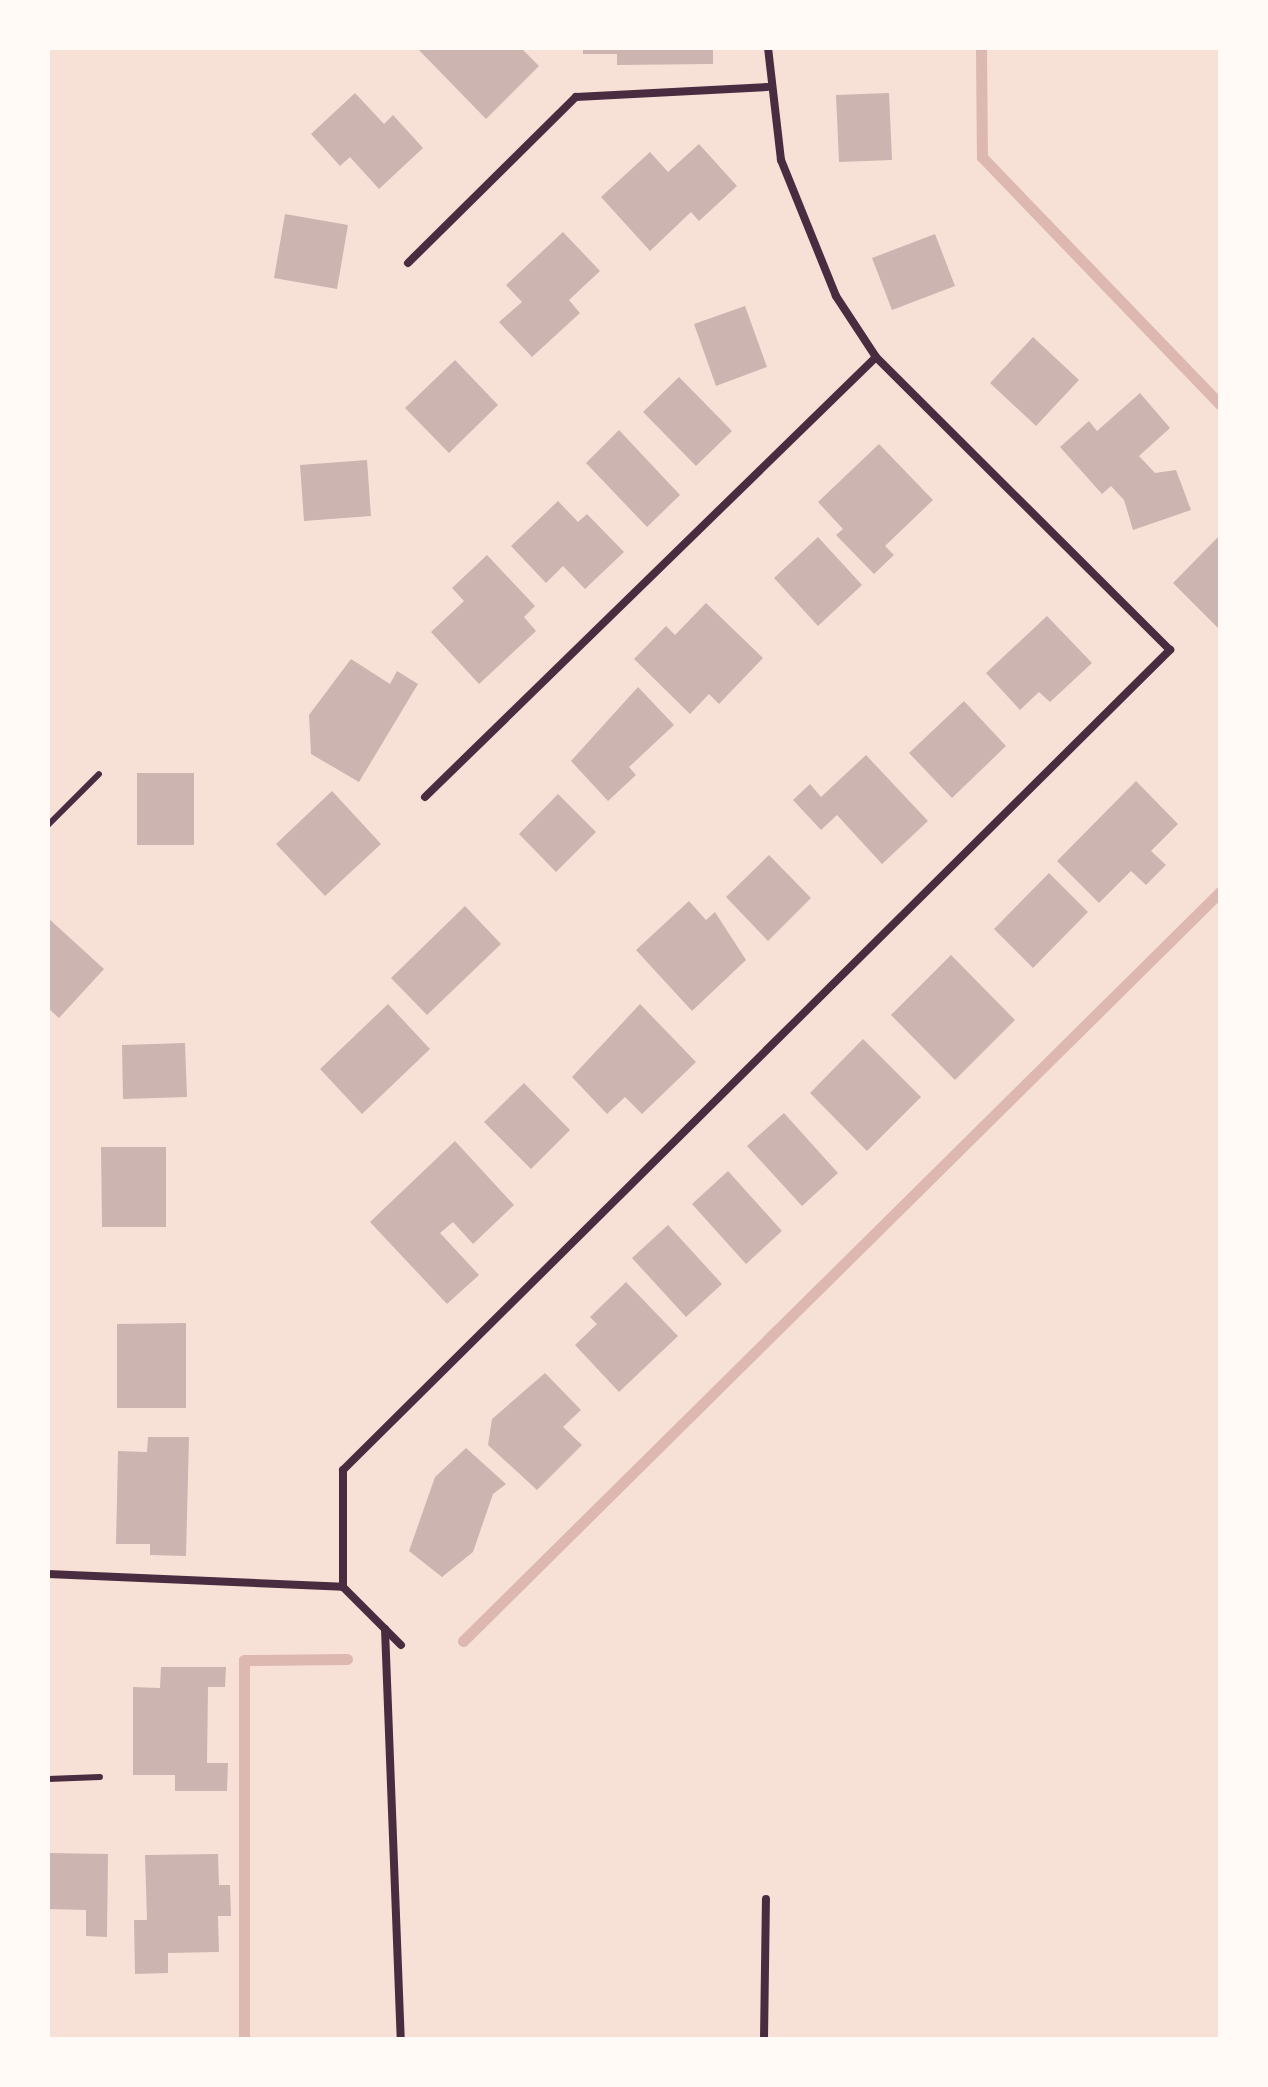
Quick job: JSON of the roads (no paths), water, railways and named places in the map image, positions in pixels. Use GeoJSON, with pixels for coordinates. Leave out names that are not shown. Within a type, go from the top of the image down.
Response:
{"type":"FeatureCollection","features":[{"type":"Feature","properties":{"kind":"street"},"geometry":{"type":"LineString","coordinates":[[343,1587],[343,1470],[1170,650],[876,357],[836,296],[781,160],[767,87],[768,48]]}},
{"type":"Feature","properties":{"kind":"street"},"geometry":{"type":"LineString","coordinates":[[408,263],[576,97],[767,87]]}},
{"type":"Feature","properties":{"kind":"street"},"geometry":{"type":"LineString","coordinates":[[425,797],[876,357]]}},
{"type":"Feature","properties":{"kind":"street"},"geometry":{"type":"LineString","coordinates":[[48,1574],[343,1587],[401,1645]]}},
{"type":"Feature","properties":{"kind":"street"},"geometry":{"type":"LineString","coordinates":[[385,1629],[401,2039]]}},
{"type":"Feature","properties":{"kind":"street"},"geometry":{"type":"LineString","coordinates":[[764,2039],[766,1899]]}},
{"type":"Feature","properties":{"kind":"lane"},"geometry":{"type":"LineString","coordinates":[[48,825],[99,774]]}},
{"type":"Feature","properties":{"kind":"lane"},"geometry":{"type":"LineString","coordinates":[[48,1779],[100,1777]]}},
{"type":"Feature","properties":{"kind":"waterway"},"geometry":{"type":"LineString","coordinates":[[981,48],[982,157],[1220,404]]}},
{"type":"Feature","properties":{"kind":"waterway"},"geometry":{"type":"LineString","coordinates":[[463,1641],[1220,892]]}},
{"type":"Feature","properties":{"kind":"waterway"},"geometry":{"type":"LineString","coordinates":[[244,2039],[244,1660],[347,1659]]}}]}
